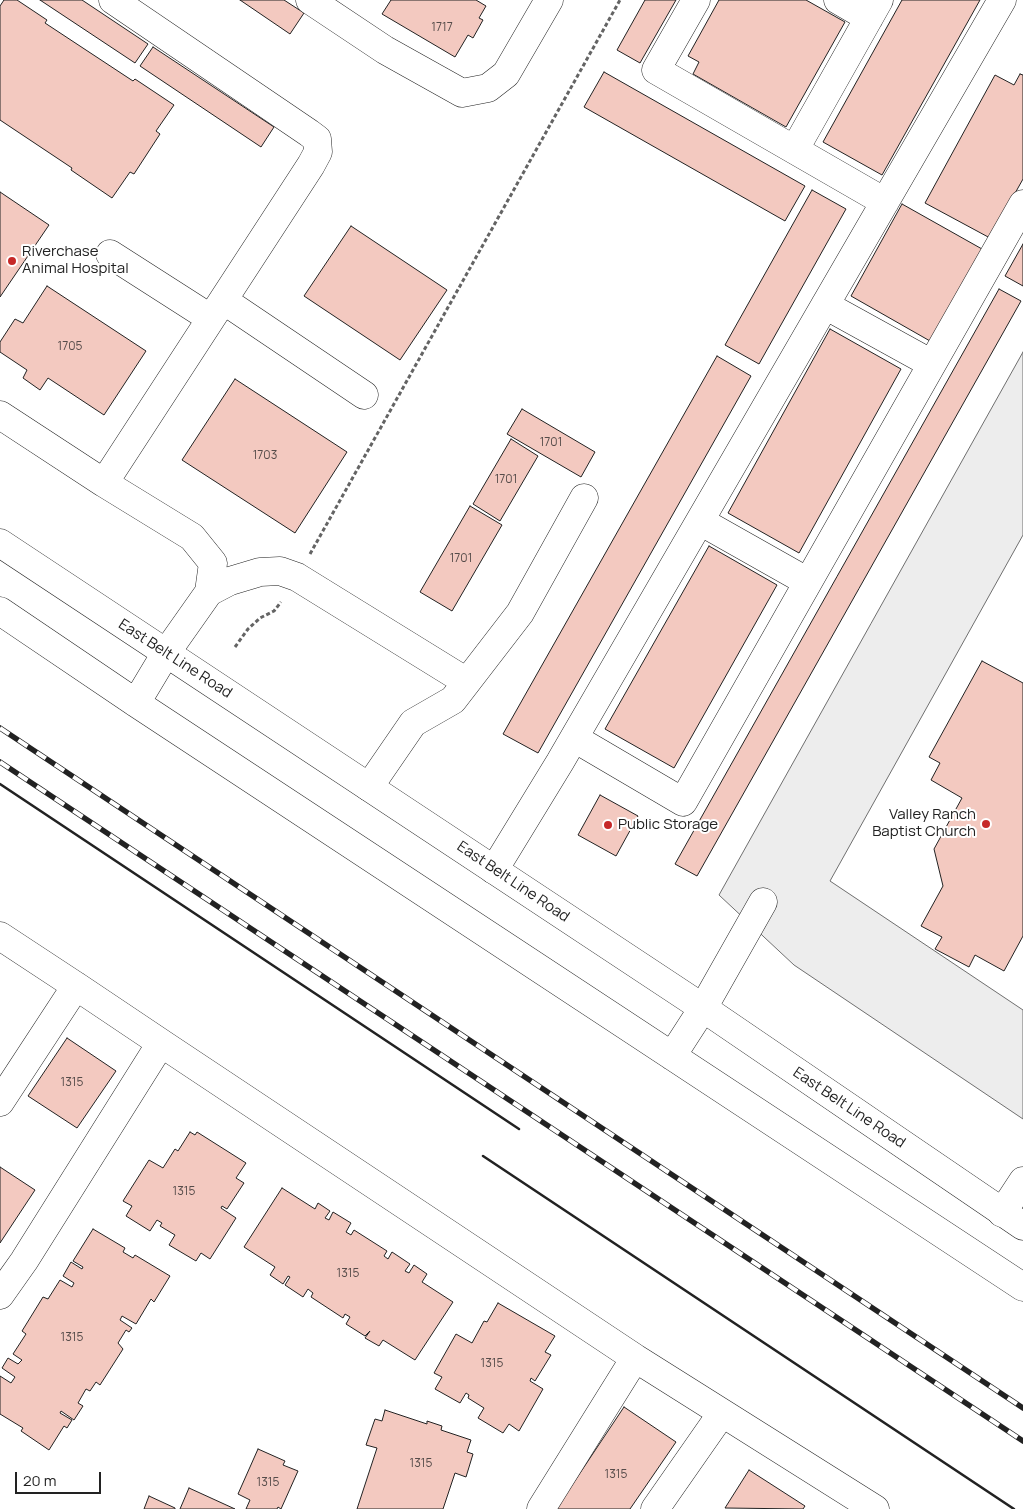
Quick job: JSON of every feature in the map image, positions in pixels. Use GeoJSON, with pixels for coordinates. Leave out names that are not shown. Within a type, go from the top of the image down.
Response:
{"type":"FeatureCollection","features":[{"type":"Feature","properties":{"kind":"main road"},"geometry":{"type":"LineString","coordinates":[[104,483],[318,152],[317,140],[113,0]]}},
{"type":"Feature","properties":{"kind":"main road"},"geometry":{"type":"LineString","coordinates":[[320,3],[385,50],[462,93],[488,88],[506,74],[549,0]]}},
{"type":"Feature","properties":{"kind":"main road"},"geometry":{"type":"LineString","coordinates":[[696,0],[656,70],[885,202]]}},
{"type":"Feature","properties":{"kind":"main road"},"geometry":{"type":"LineString","coordinates":[[795,149],[874,9],[838,0]]}},
{"type":"Feature","properties":{"kind":"main road"},"geometry":{"type":"LineString","coordinates":[[494,870],[574,738],[1002,0]]}},
{"type":"Feature","properties":{"kind":"main road"},"geometry":{"type":"LineString","coordinates":[[1020,0],[1023,4]]}},
{"type":"Feature","properties":{"kind":"main road"},"geometry":{"type":"LineString","coordinates":[[574,738],[683,802],[1023,204]]}},
{"type":"Feature","properties":{"kind":"main road"},"geometry":{"type":"LineString","coordinates":[[110,254],[217,309],[364,395]]}},
{"type":"Feature","properties":{"kind":"main road"},"geometry":{"type":"LineString","coordinates":[[825,305],[932,364]]}},
{"type":"Feature","properties":{"kind":"main road"},"geometry":{"type":"LineString","coordinates":[[0,416],[192,537],[213,563],[209,592]]}},
{"type":"Feature","properties":{"kind":"main road"},"geometry":{"type":"LineString","coordinates":[[369,787],[413,723],[453,700],[520,613],[584,498]]}},
{"type":"Feature","properties":{"kind":"main road"},"geometry":{"type":"LineString","coordinates":[[700,521],[808,582]]}},
{"type":"Feature","properties":{"kind":"main road","name":"East Belt Line Road"},"geometry":{"type":"LineString","coordinates":[[0,543],[703,1008],[1013,1219]]}},
{"type":"Feature","properties":{"kind":"main road"},"geometry":{"type":"LineString","coordinates":[[136,703],[166,652],[209,592],[230,581],[260,572],[280,571],[296,577],[467,682]]}},
{"type":"Feature","properties":{"kind":"main road"},"geometry":{"type":"LineString","coordinates":[[0,611],[136,703],[1023,1287]]}},
{"type":"Feature","properties":{"kind":"main road"},"geometry":{"type":"LineString","coordinates":[[672,1056],[703,1008],[763,902]]}},
{"type":"Feature","properties":{"kind":"main road"},"geometry":{"type":"LineString","coordinates":[[0,936],[635,1358],[875,1509]]}},
{"type":"Feature","properties":{"kind":"main road"},"geometry":{"type":"LineString","coordinates":[[0,1102],[76,986]]}},
{"type":"Feature","properties":{"kind":"main road"},"geometry":{"type":"LineString","coordinates":[[0,1295],[24,1261],[161,1043]]}},
{"type":"Feature","properties":{"kind":"main road"},"geometry":{"type":"LineString","coordinates":[[1013,1219],[1023,1181]]}},
{"type":"Feature","properties":{"kind":"main road"},"geometry":{"type":"LineString","coordinates":[[541,1509],[635,1358]]}},
{"type":"Feature","properties":{"kind":"main road"},"geometry":{"type":"LineString","coordinates":[[655,1509],[722,1413]]}},
{"type":"Feature","properties":{"kind":"path"},"geometry":{"type":"LineString","coordinates":[[235,647],[248,629],[260,618],[274,611],[284,598],[620,0]]}},
{"type":"Feature","properties":{"kind":"shaded area"},"geometry":{"type":"Polygon","coordinates":[[[1023,352],[1023,535],[830,881],[1023,1010],[1023,1119],[794,965],[719,895],[1023,352]]]}},
{"type":"Feature","properties":{"kind":"building"},"geometry":{"type":"Polygon","coordinates":[[[4,0],[17,0],[47,20],[45,23],[133,81],[135,79],[174,105],[156,131],[160,134],[134,174],[130,172],[112,198],[71,170],[72,168],[0,120],[0,6],[4,0]]]}},
{"type":"Feature","properties":{"kind":"building"},"geometry":{"type":"Polygon","coordinates":[[[40,0],[82,0],[148,44],[135,63],[40,0]]]}},
{"type":"Feature","properties":{"kind":"building"},"geometry":{"type":"Polygon","coordinates":[[[240,0],[284,0],[304,13],[290,34],[240,0]]]}},
{"type":"Feature","properties":{"kind":"building"},"geometry":{"type":"Polygon","coordinates":[[[391,0],[476,0],[486,6],[479,18],[483,20],[473,38],[468,35],[455,57],[382,14],[391,0]]]}},
{"type":"Feature","properties":{"kind":"building"},"geometry":{"type":"Polygon","coordinates":[[[645,0],[676,0],[640,63],[617,50],[645,0]]]}},
{"type":"Feature","properties":{"kind":"building"},"geometry":{"type":"Polygon","coordinates":[[[719,0],[806,0],[845,22],[786,127],[693,74],[699,62],[688,56],[719,0]]]}},
{"type":"Feature","properties":{"kind":"building"},"geometry":{"type":"Polygon","coordinates":[[[902,0],[980,0],[882,175],[823,142],[902,0]]]}},
{"type":"Feature","properties":{"kind":"building"},"geometry":{"type":"Polygon","coordinates":[[[153,47],[274,127],[261,147],[140,66],[153,47]]]}},
{"type":"Feature","properties":{"kind":"building"},"geometry":{"type":"Polygon","coordinates":[[[604,72],[805,186],[785,221],[584,107],[604,72]]]}},
{"type":"Feature","properties":{"kind":"building"},"geometry":{"type":"Polygon","coordinates":[[[1020,74],[1023,75],[1023,179],[990,238],[925,203],[995,75],[1014,85],[1020,74]]]}},
{"type":"Feature","properties":{"kind":"building"},"geometry":{"type":"Polygon","coordinates":[[[812,190],[846,209],[759,364],[725,345],[812,190]]]}},
{"type":"Feature","properties":{"kind":"building","name":"Riverchase Animal Hospital"},"geometry":{"type":"Polygon","coordinates":[[[0,192],[49,225],[0,297],[0,192]]]}},
{"type":"Feature","properties":{"kind":"building"},"geometry":{"type":"Polygon","coordinates":[[[902,204],[982,249],[930,341],[851,296],[902,204]]]}},
{"type":"Feature","properties":{"kind":"building"},"geometry":{"type":"Polygon","coordinates":[[[351,226],[447,290],[400,360],[304,296],[351,226]]]}},
{"type":"Feature","properties":{"kind":"building"},"geometry":{"type":"Polygon","coordinates":[[[1023,244],[1023,286],[1005,276],[1023,244]]]}},
{"type":"Feature","properties":{"kind":"building"},"geometry":{"type":"Polygon","coordinates":[[[47,286],[146,351],[104,415],[48,378],[40,390],[23,378],[27,370],[0,352],[0,342],[15,319],[23,323],[47,286]]]}},
{"type":"Feature","properties":{"kind":"building"},"geometry":{"type":"Polygon","coordinates":[[[999,289],[1021,301],[697,876],[675,864],[999,289]]]}},
{"type":"Feature","properties":{"kind":"building"},"geometry":{"type":"Polygon","coordinates":[[[830,329],[901,369],[799,553],[728,513],[830,329]]]}},
{"type":"Feature","properties":{"kind":"building"},"geometry":{"type":"Polygon","coordinates":[[[717,356],[751,376],[538,753],[503,734],[717,356]]]}},
{"type":"Feature","properties":{"kind":"building"},"geometry":{"type":"Polygon","coordinates":[[[235,379],[347,452],[295,533],[182,460],[235,379]]]}},
{"type":"Feature","properties":{"kind":"building"},"geometry":{"type":"Polygon","coordinates":[[[522,409],[595,452],[581,477],[507,434],[522,409]]]}},
{"type":"Feature","properties":{"kind":"building"},"geometry":{"type":"Polygon","coordinates":[[[511,439],[538,456],[500,521],[473,504],[511,439]]]}},
{"type":"Feature","properties":{"kind":"building"},"geometry":{"type":"Polygon","coordinates":[[[470,506],[502,525],[452,611],[420,592],[470,506]]]}},
{"type":"Feature","properties":{"kind":"building"},"geometry":{"type":"Polygon","coordinates":[[[709,546],[777,585],[674,768],[605,729],[709,546]]]}},
{"type":"Feature","properties":{"kind":"building","name":"Valley Ranch Baptist Church"},"geometry":{"type":"Polygon","coordinates":[[[982,661],[1023,683],[1023,936],[1004,971],[975,955],[969,967],[935,949],[942,937],[921,926],[943,886],[934,849],[962,798],[931,780],[940,763],[929,757],[982,661]]]}},
{"type":"Feature","properties":{"kind":"building","name":"Public Storage"},"geometry":{"type":"Polygon","coordinates":[[[600,795],[638,816],[616,856],[578,835],[600,795]]]}},
{"type":"Feature","properties":{"kind":"building"},"geometry":{"type":"Polygon","coordinates":[[[67,1038],[116,1071],[77,1128],[28,1096],[67,1038]]]}},
{"type":"Feature","properties":{"kind":"building"},"geometry":{"type":"Polygon","coordinates":[[[190,1132],[195,1135],[197,1132],[246,1163],[236,1178],[244,1183],[227,1209],[222,1206],[221,1208],[236,1218],[210,1259],[201,1253],[196,1261],[169,1245],[175,1235],[160,1226],[162,1223],[157,1220],[150,1231],[126,1216],[132,1206],[123,1201],[149,1160],[163,1168],[175,1149],[178,1151],[190,1132]]]}},
{"type":"Feature","properties":{"kind":"building"},"geometry":{"type":"Polygon","coordinates":[[[0,1167],[35,1190],[0,1243],[0,1167]]]}},
{"type":"Feature","properties":{"kind":"building"},"geometry":{"type":"Polygon","coordinates":[[[282,1188],[315,1209],[318,1203],[330,1211],[325,1218],[329,1220],[333,1212],[351,1223],[346,1232],[351,1235],[354,1230],[387,1251],[384,1256],[388,1259],[392,1252],[410,1264],[405,1271],[409,1273],[414,1265],[427,1274],[422,1282],[453,1302],[415,1360],[383,1340],[379,1346],[365,1338],[370,1331],[365,1336],[346,1324],[350,1317],[345,1314],[343,1318],[311,1297],[313,1293],[308,1289],[303,1297],[285,1285],[290,1277],[288,1276],[283,1284],[270,1275],[275,1267],[244,1247],[282,1188]]]}},
{"type":"Feature","properties":{"kind":"building"},"geometry":{"type":"Polygon","coordinates":[[[93,1229],[125,1248],[123,1252],[133,1258],[135,1255],[170,1276],[154,1302],[151,1299],[136,1324],[122,1316],[120,1320],[132,1328],[129,1332],[126,1330],[118,1343],[123,1349],[100,1385],[96,1382],[90,1391],[86,1389],[78,1403],[83,1406],[74,1420],[61,1411],[60,1413],[72,1420],[67,1428],[64,1426],[49,1450],[21,1431],[23,1428],[0,1414],[0,1376],[11,1383],[15,1377],[2,1368],[8,1358],[18,1364],[22,1360],[13,1354],[26,1334],[22,1331],[43,1297],[48,1299],[60,1280],[72,1287],[74,1283],[63,1276],[71,1262],[82,1269],[83,1267],[73,1261],[93,1229]]]}},
{"type":"Feature","properties":{"kind":"building"},"geometry":{"type":"Polygon","coordinates":[[[498,1303],[555,1336],[545,1352],[551,1355],[535,1381],[531,1378],[530,1381],[543,1389],[519,1431],[509,1424],[503,1433],[478,1418],[484,1408],[468,1398],[469,1395],[466,1393],[460,1403],[435,1389],[442,1377],[434,1373],[456,1334],[472,1343],[484,1321],[487,1322],[498,1303]]]}},
{"type":"Feature","properties":{"kind":"building"},"geometry":{"type":"Polygon","coordinates":[[[624,1407],[676,1442],[630,1509],[556,1509],[624,1407]]]}},
{"type":"Feature","properties":{"kind":"building"},"geometry":{"type":"Polygon","coordinates":[[[385,1410],[427,1424],[427,1421],[442,1426],[441,1430],[471,1440],[467,1452],[473,1454],[466,1477],[455,1473],[443,1509],[357,1509],[377,1448],[366,1445],[375,1419],[382,1421],[385,1410]]]}},
{"type":"Feature","properties":{"kind":"building"},"geometry":{"type":"Polygon","coordinates":[[[258,1449],[285,1461],[283,1465],[298,1471],[281,1509],[278,1507],[277,1509],[246,1509],[250,1500],[238,1494],[258,1449]]]}},
{"type":"Feature","properties":{"kind":"building"},"geometry":{"type":"Polygon","coordinates":[[[749,1470],[805,1506],[803,1509],[725,1508],[749,1470]]]}},
{"type":"Feature","properties":{"kind":"building"},"geometry":{"type":"Polygon","coordinates":[[[189,1488],[235,1509],[180,1509],[189,1488]]]}},
{"type":"Feature","properties":{"kind":"building"},"geometry":{"type":"Polygon","coordinates":[[[149,1496],[175,1508],[175,1509],[144,1509],[149,1496]]]}},
{"type":"Feature","properties":{"kind":"railway"},"geometry":{"type":"LineString","coordinates":[[0,728],[1023,1408]]}},
{"type":"Feature","properties":{"kind":"railway"},"geometry":{"type":"LineString","coordinates":[[0,762],[1023,1441]]}},
{"type":"Feature","properties":{"kind":"wall"},"geometry":{"type":"LineString","coordinates":[[0,784],[519,1129]]}},
{"type":"Feature","properties":{"kind":"wall"},"geometry":{"type":"LineString","coordinates":[[483,1156],[1014,1509]]}},
{"type":"Feature","properties":{"kind":"place","name":"Riverchase Animal Hospital"},"geometry":{"type":"Point","coordinates":[12,261]}},
{"type":"Feature","properties":{"kind":"place","name":"Valley Ranch Baptist Church"},"geometry":{"type":"Point","coordinates":[986,824]}},
{"type":"Feature","properties":{"kind":"place","name":"Public Storage"},"geometry":{"type":"Point","coordinates":[608,825]}}]}
